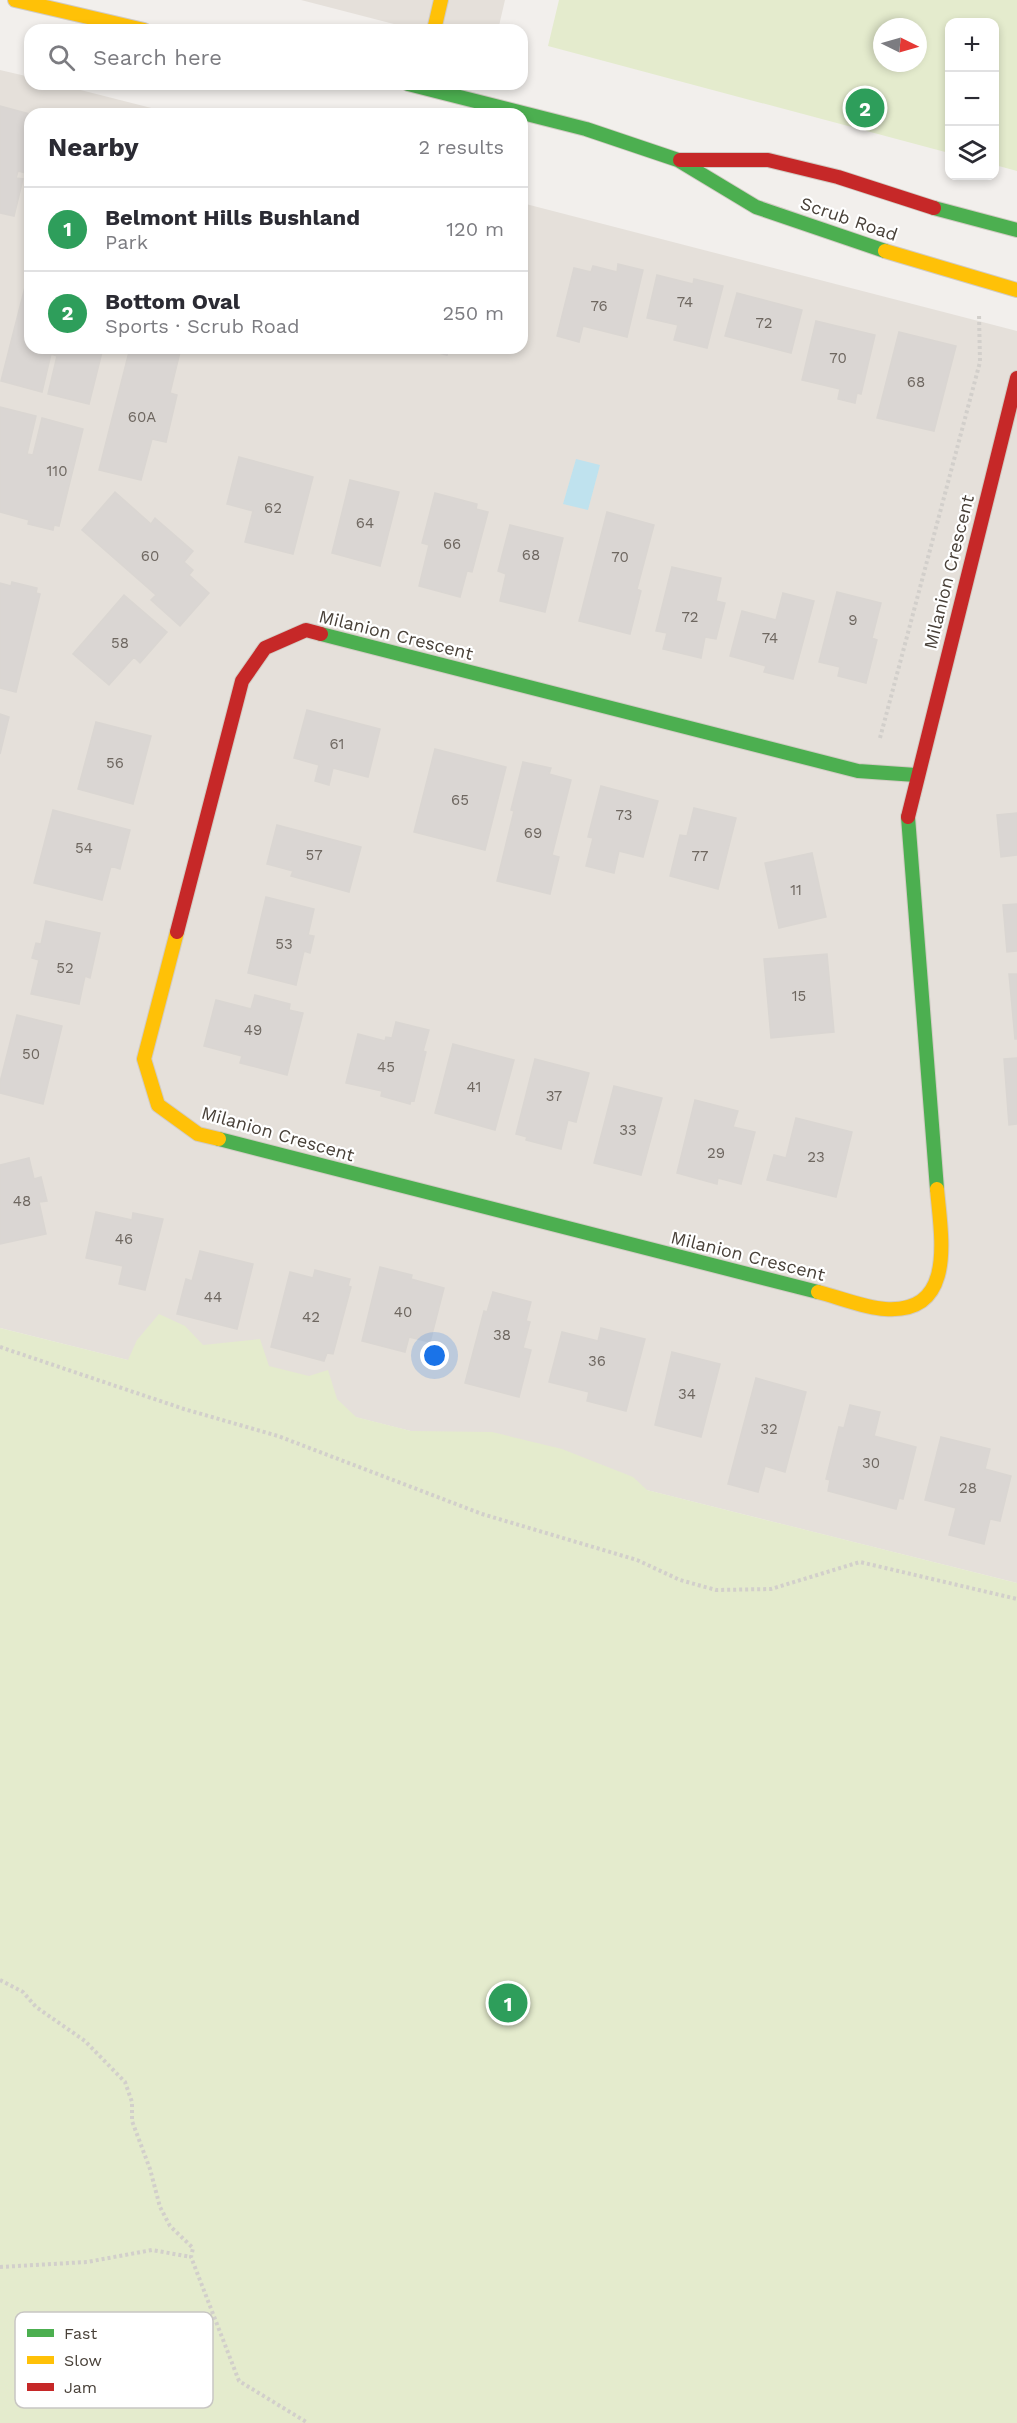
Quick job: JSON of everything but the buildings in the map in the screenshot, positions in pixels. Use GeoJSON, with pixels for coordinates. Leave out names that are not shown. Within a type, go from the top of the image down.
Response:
{"type":"FeatureCollection","features":[{"type":"Feature","properties":{"kind":"street"},"geometry":{"type":"LineString","coordinates":[[15,0],[118,24]]}},
{"type":"Feature","properties":{"kind":"street"},"geometry":{"type":"LineString","coordinates":[[435,24],[441,0]]}},
{"type":"Feature","properties":{"kind":"street","name":"Scrub Road"},"geometry":{"type":"LineString","coordinates":[[436,90],[505,108]]}},
{"type":"Feature","properties":{"kind":"street","name":"Scrub Road"},"geometry":{"type":"LineString","coordinates":[[528,114],[586,129],[678,160],[756,207],[921,263],[1017,290]]}},
{"type":"Feature","properties":{"kind":"street","name":"Scrub Road"},"geometry":{"type":"LineString","coordinates":[[678,160],[768,160],[838,177],[913,202],[1017,230]]}},
{"type":"Feature","properties":{"kind":"street","name":"Milanion Crescent"},"geometry":{"type":"LineString","coordinates":[[916,775],[858,771],[306,630],[265,648],[242,681],[144,1059],[158,1105],[198,1134],[885,1309],[915,1306],[932,1293],[943,1257],[907,819],[916,775],[1017,378]]}},
{"type":"Feature","properties":{"kind":"path"},"geometry":{"type":"LineString","coordinates":[[878,744],[980,362],[979,308]]}},
{"type":"Feature","properties":{"kind":"path"},"geometry":{"type":"LineString","coordinates":[[0,1347],[184,1409],[278,1436],[482,1514],[637,1560],[680,1580],[716,1590],[771,1589],[860,1563],[1017,1599]]}},
{"type":"Feature","properties":{"kind":"path"},"geometry":{"type":"LineString","coordinates":[[0,1980],[23,1992],[36,2007],[85,2042],[125,2082],[132,2102],[132,2121],[150,2169],[160,2207],[170,2226],[193,2248],[191,2257],[212,2312]]}},
{"type":"Feature","properties":{"kind":"path"},"geometry":{"type":"LineString","coordinates":[[0,2268],[87,2262],[152,2250],[191,2257]]}},
{"type":"Feature","properties":{"kind":"path"},"geometry":{"type":"LineString","coordinates":[[213,2314],[239,2381],[308,2423]]}},
{"type":"Feature","properties":{"kind":"shaded area"},"geometry":{"type":"Polygon","coordinates":[[[301,0],[505,0],[499,24],[394,24],[301,0]]]}},
{"type":"Feature","properties":{"kind":"shaded area"},"geometry":{"type":"Polygon","coordinates":[[[0,70],[24,76],[24,90],[81,90],[151,108],[24,108],[24,354],[528,354],[528,205],[1017,331],[1017,1583],[0,1328],[0,70]]]}},
{"type":"Feature","properties":{"kind":"green space"},"geometry":{"type":"Polygon","coordinates":[[[559,0],[1017,0],[1017,171],[999,166],[999,18],[945,18],[945,152],[548,46],[559,0]]]}},
{"type":"Feature","properties":{"kind":"green space"},"geometry":{"type":"Polygon","coordinates":[[[159,1314],[185,1326],[203,1345],[260,1339],[269,1366],[309,1376],[328,1370],[337,1399],[356,1417],[411,1431],[492,1432],[562,1449],[633,1477],[647,1490],[1017,1583],[1017,2423],[0,2423],[0,1328],[128,1360],[137,1340],[159,1314]]]}},
{"type":"Feature","properties":{"kind":"water"},"geometry":{"type":"Polygon","coordinates":[[[576,459],[600,465],[588,510],[563,504],[576,459]]]}},
{"type":"Feature","properties":{"kind":"traffic: fast"},"geometry":{"type":"LineString","coordinates":[[432,90],[503,108]]}},
{"type":"Feature","properties":{"kind":"traffic: fast"},"geometry":{"type":"LineString","coordinates":[[528,114],[586,129],[678,160],[756,207],[885,251]]}},
{"type":"Feature","properties":{"kind":"traffic: fast"},"geometry":{"type":"LineString","coordinates":[[934,208],[1017,230]]}},
{"type":"Feature","properties":{"kind":"traffic: fast"},"geometry":{"type":"LineString","coordinates":[[321,634],[858,771],[916,775]]}},
{"type":"Feature","properties":{"kind":"traffic: fast"},"geometry":{"type":"LineString","coordinates":[[908,817],[937,1189]]}},
{"type":"Feature","properties":{"kind":"traffic: fast"},"geometry":{"type":"LineString","coordinates":[[219,1139],[818,1292]]}},
{"type":"Feature","properties":{"kind":"traffic: slow"},"geometry":{"type":"LineString","coordinates":[[15,0],[118,24]]}},
{"type":"Feature","properties":{"kind":"traffic: slow"},"geometry":{"type":"LineString","coordinates":[[435,24],[441,0]]}},
{"type":"Feature","properties":{"kind":"traffic: slow"},"geometry":{"type":"LineString","coordinates":[[885,251],[1017,290]]}},
{"type":"Feature","properties":{"kind":"traffic: slow"},"geometry":{"type":"LineString","coordinates":[[177,932],[144,1059],[158,1105],[198,1134],[219,1139]]}},
{"type":"Feature","properties":{"kind":"traffic: slow"},"geometry":{"type":"LineString","coordinates":[[818,1292],[885,1309],[908,1307],[924,1299],[934,1286],[940,1268],[941,1228],[937,1189]]}},
{"type":"Feature","properties":{"kind":"traffic: jam"},"geometry":{"type":"LineString","coordinates":[[680,160],[768,160],[838,177],[934,208]]}},
{"type":"Feature","properties":{"kind":"traffic: jam"},"geometry":{"type":"LineString","coordinates":[[908,817],[1017,378]]}},
{"type":"Feature","properties":{"kind":"traffic: jam"},"geometry":{"type":"LineString","coordinates":[[177,932],[242,681],[265,648],[306,630],[321,634]]}},
{"type":"Feature","properties":{"kind":"place","name":"Bottom Oval"},"geometry":{"type":"Point","coordinates":[865,108]}},
{"type":"Feature","properties":{"kind":"place","name":"Belmont Hills Bushland"},"geometry":{"type":"Point","coordinates":[508,2003]}}]}
